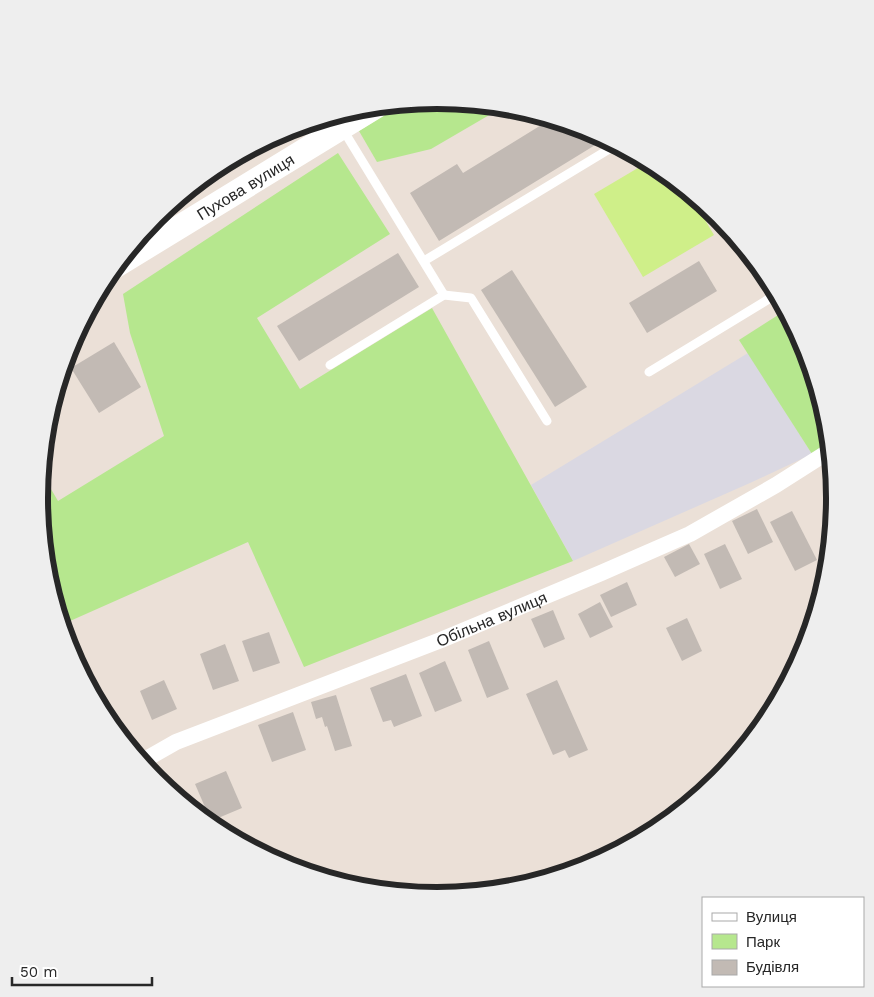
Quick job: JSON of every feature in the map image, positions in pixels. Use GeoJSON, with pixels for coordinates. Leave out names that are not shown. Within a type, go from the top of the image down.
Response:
{"type":"FeatureCollection","features":[{"type":"Feature","properties":{"kind":"main road","name":"Пухова вулиця"},"geometry":{"type":"LineString","coordinates":[[132,256],[361,116]]}},
{"type":"Feature","properties":{"kind":"street","name":"Обільна вулиця"},"geometry":{"type":"LineString","coordinates":[[147,758],[176,742],[441,640],[690,534],[776,485],[824,454]]}},
{"type":"Feature","properties":{"kind":"lane"},"geometry":{"type":"LineString","coordinates":[[342,128],[444,295]]}},
{"type":"Feature","properties":{"kind":"lane"},"geometry":{"type":"LineString","coordinates":[[424,261],[609,149]]}},
{"type":"Feature","properties":{"kind":"lane"},"geometry":{"type":"LineString","coordinates":[[330,366],[444,295],[471,298],[547,421]]}},
{"type":"Feature","properties":{"kind":"lane"},"geometry":{"type":"LineString","coordinates":[[649,372],[770,298]]}},
{"type":"Feature","properties":{"kind":"shaded area"},"geometry":{"type":"Polygon","coordinates":[[[748,353],[812,454],[573,561],[531,485],[748,353]]]}},
{"type":"Feature","properties":{"kind":"green space"},"geometry":{"type":"Polygon","coordinates":[[[437,109],[493,113],[431,149],[377,162],[359,131],[390,112],[437,109]]]}},
{"type":"Feature","properties":{"kind":"green space"},"geometry":{"type":"Polygon","coordinates":[[[338,153],[390,234],[257,318],[300,389],[432,308],[573,561],[304,667],[248,542],[67,622],[55,574],[51,549],[48,524],[48,484],[58,501],[164,436],[130,333],[123,294],[338,153]]]}},
{"type":"Feature","properties":{"kind":"green space"},"geometry":{"type":"Polygon","coordinates":[[[640,167],[674,189],[694,206],[700,212],[714,235],[643,277],[594,194],[640,167]]]}},
{"type":"Feature","properties":{"kind":"green space"},"geometry":{"type":"Polygon","coordinates":[[[780,314],[797,349],[806,373],[819,423],[823,447],[812,454],[739,340],[780,314]]]}},
{"type":"Feature","properties":{"kind":"building"},"geometry":{"type":"Polygon","coordinates":[[[543,124],[597,144],[439,241],[410,193],[457,164],[463,173],[543,124]]]}},
{"type":"Feature","properties":{"kind":"building"},"geometry":{"type":"Polygon","coordinates":[[[398,253],[419,287],[299,361],[277,326],[398,253]]]}},
{"type":"Feature","properties":{"kind":"building"},"geometry":{"type":"Polygon","coordinates":[[[699,261],[717,291],[647,333],[629,303],[699,261]]]}},
{"type":"Feature","properties":{"kind":"building"},"geometry":{"type":"Polygon","coordinates":[[[512,270],[587,387],[555,407],[481,290],[512,270]]]}},
{"type":"Feature","properties":{"kind":"building"},"geometry":{"type":"Polygon","coordinates":[[[114,342],[141,387],[99,413],[71,368],[114,342]]]}},
{"type":"Feature","properties":{"kind":"building"},"geometry":{"type":"Polygon","coordinates":[[[757,509],[773,542],[748,554],[732,521],[757,509]]]}},
{"type":"Feature","properties":{"kind":"building"},"geometry":{"type":"Polygon","coordinates":[[[792,511],[817,560],[795,571],[770,522],[792,511]]]}},
{"type":"Feature","properties":{"kind":"building"},"geometry":{"type":"Polygon","coordinates":[[[689,544],[700,564],[675,577],[664,557],[689,544]]]}},
{"type":"Feature","properties":{"kind":"building"},"geometry":{"type":"Polygon","coordinates":[[[725,544],[742,579],[720,589],[704,554],[725,544]]]}},
{"type":"Feature","properties":{"kind":"building"},"geometry":{"type":"Polygon","coordinates":[[[627,582],[637,605],[611,617],[600,595],[627,582]]]}},
{"type":"Feature","properties":{"kind":"building"},"geometry":{"type":"Polygon","coordinates":[[[600,602],[613,627],[590,638],[578,614],[600,602]]]}},
{"type":"Feature","properties":{"kind":"building"},"geometry":{"type":"Polygon","coordinates":[[[553,610],[565,639],[544,648],[531,619],[553,610]]]}},
{"type":"Feature","properties":{"kind":"building"},"geometry":{"type":"Polygon","coordinates":[[[687,618],[702,651],[682,661],[666,628],[687,618]]]}},
{"type":"Feature","properties":{"kind":"building"},"geometry":{"type":"Polygon","coordinates":[[[269,632],[280,663],[253,672],[242,641],[269,632]]]}},
{"type":"Feature","properties":{"kind":"building"},"geometry":{"type":"Polygon","coordinates":[[[489,641],[509,689],[487,698],[468,650],[489,641]]]}},
{"type":"Feature","properties":{"kind":"building"},"geometry":{"type":"Polygon","coordinates":[[[225,644],[239,681],[213,690],[200,654],[225,644]]]}},
{"type":"Feature","properties":{"kind":"building"},"geometry":{"type":"Polygon","coordinates":[[[445,661],[462,701],[435,712],[419,673],[445,661]]]}},
{"type":"Feature","properties":{"kind":"building"},"geometry":{"type":"Polygon","coordinates":[[[406,674],[422,716],[394,727],[391,720],[383,722],[370,688],[406,674]]]}},
{"type":"Feature","properties":{"kind":"building"},"geometry":{"type":"Polygon","coordinates":[[[164,680],[177,709],[152,720],[140,691],[164,680]]]}},
{"type":"Feature","properties":{"kind":"building"},"geometry":{"type":"Polygon","coordinates":[[[557,680],[588,750],[569,758],[565,750],[553,755],[526,694],[557,680]]]}},
{"type":"Feature","properties":{"kind":"building"},"geometry":{"type":"Polygon","coordinates":[[[336,695],[352,746],[335,751],[327,726],[325,727],[322,717],[316,719],[311,702],[336,695]]]}},
{"type":"Feature","properties":{"kind":"building"},"geometry":{"type":"Polygon","coordinates":[[[293,712],[306,750],[272,762],[258,725],[293,712]]]}},
{"type":"Feature","properties":{"kind":"building"},"geometry":{"type":"Polygon","coordinates":[[[226,771],[242,808],[216,819],[208,813],[195,784],[226,771]]]}}]}
